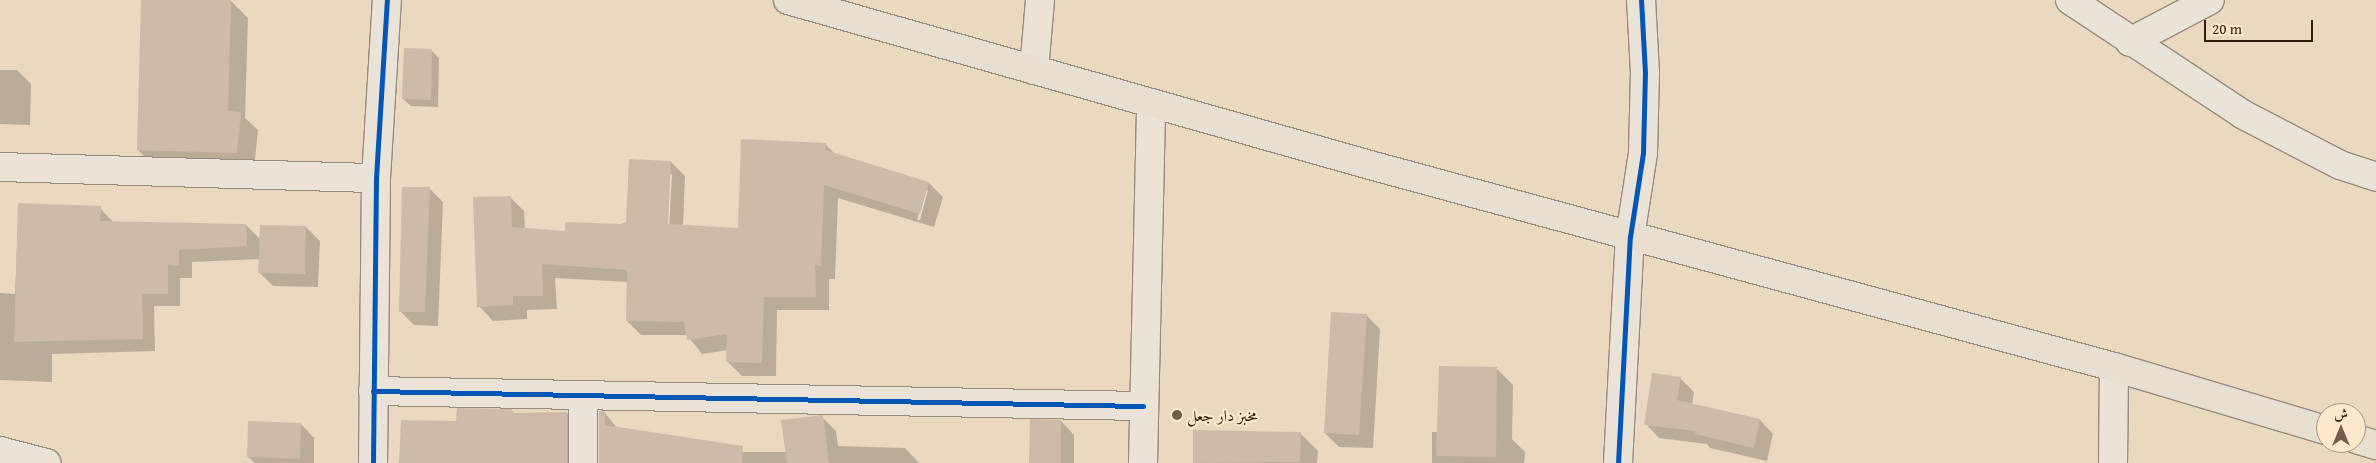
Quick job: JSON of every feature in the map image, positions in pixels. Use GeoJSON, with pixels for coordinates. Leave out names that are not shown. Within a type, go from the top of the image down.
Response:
{"type":"FeatureCollection","features":[{"type":"Feature","properties":{"kind":"highway"},"geometry":{"type":"LineString","coordinates":[[788,0],[1630,237],[2114,367],[2316,427]]}},
{"type":"Feature","properties":{"kind":"street"},"geometry":{"type":"LineString","coordinates":[[373,463],[376,178],[387,0]]}},
{"type":"Feature","properties":{"kind":"street"},"geometry":{"type":"LineString","coordinates":[[1034,70],[1040,0]]}},
{"type":"Feature","properties":{"kind":"street"},"geometry":{"type":"LineString","coordinates":[[1618,463],[1630,237],[1643,153],[1645,73],[1641,0]]}},
{"type":"Feature","properties":{"kind":"street"},"geometry":{"type":"LineString","coordinates":[[2070,0],[2130,42],[2242,114],[2340,165],[2376,177]]}},
{"type":"Feature","properties":{"kind":"street"},"geometry":{"type":"LineString","coordinates":[[2130,42],[2210,0]]}},
{"type":"Feature","properties":{"kind":"street"},"geometry":{"type":"LineString","coordinates":[[1143,463],[1151,103]]}},
{"type":"Feature","properties":{"kind":"street"},"geometry":{"type":"LineString","coordinates":[[0,167],[376,178]]}},
{"type":"Feature","properties":{"kind":"street"},"geometry":{"type":"LineString","coordinates":[[2113,463],[2114,367]]}},
{"type":"Feature","properties":{"kind":"street"},"geometry":{"type":"LineString","coordinates":[[373,391],[1144,406]]}},
{"type":"Feature","properties":{"kind":"street"},"geometry":{"type":"LineString","coordinates":[[583,395],[583,463]]}},
{"type":"Feature","properties":{"kind":"street"},"geometry":{"type":"LineString","coordinates":[[0,451],[46,463]]}},
{"type":"Feature","properties":{"kind":"building"},"geometry":{"type":"Polygon","coordinates":[[[141,0],[231,0],[228,111],[241,112],[237,153],[137,150],[141,0]]]}},
{"type":"Feature","properties":{"kind":"building"},"geometry":{"type":"Polygon","coordinates":[[[404,48],[432,49],[431,100],[402,99],[404,48]]]}},
{"type":"Feature","properties":{"kind":"building"},"geometry":{"type":"Polygon","coordinates":[[[741,139],[826,143],[825,150],[929,182],[920,214],[824,185],[821,266],[815,265],[816,297],[764,297],[762,363],[726,362],[727,334],[687,340],[684,322],[626,321],[627,270],[542,264],[543,296],[513,296],[513,305],[477,307],[473,197],[511,196],[512,227],[565,231],[565,222],[621,224],[626,222],[629,159],[671,161],[668,224],[738,228],[741,139]]]}},
{"type":"Feature","properties":{"kind":"building"},"geometry":{"type":"Polygon","coordinates":[[[402,187],[430,187],[425,312],[399,312],[402,187]]]}},
{"type":"Feature","properties":{"kind":"building"},"geometry":{"type":"Polygon","coordinates":[[[18,203],[101,206],[100,221],[246,224],[247,246],[179,250],[179,266],[168,265],[168,294],[142,294],[143,339],[14,342],[18,203]]]}},
{"type":"Feature","properties":{"kind":"building"},"geometry":{"type":"Polygon","coordinates":[[[260,225],[306,226],[305,274],[258,273],[260,225]]]}},
{"type":"Feature","properties":{"kind":"building"},"geometry":{"type":"Polygon","coordinates":[[[1331,312],[1367,314],[1359,435],[1324,433],[1331,312]]]}},
{"type":"Feature","properties":{"kind":"building"},"geometry":{"type":"Polygon","coordinates":[[[1439,366],[1497,367],[1496,457],[1436,456],[1439,366]]]}},
{"type":"Feature","properties":{"kind":"building"},"geometry":{"type":"Polygon","coordinates":[[[1652,373],[1681,377],[1677,400],[1760,419],[1754,448],[1695,434],[1696,431],[1644,425],[1652,373]]]}},
{"type":"Feature","properties":{"kind":"building"},"geometry":{"type":"Polygon","coordinates":[[[457,408],[512,409],[512,413],[567,412],[567,463],[399,463],[401,420],[456,421],[457,408]]]}},
{"type":"Feature","properties":{"kind":"building"},"geometry":{"type":"Polygon","coordinates":[[[599,411],[605,411],[605,425],[743,446],[742,463],[599,463],[599,411]]]}},
{"type":"Feature","properties":{"kind":"building"},"geometry":{"type":"Polygon","coordinates":[[[823,415],[829,463],[787,463],[781,420],[823,415]]]}},
{"type":"Feature","properties":{"kind":"building"},"geometry":{"type":"Polygon","coordinates":[[[1030,419],[1061,420],[1061,463],[1029,463],[1030,419]]]}},
{"type":"Feature","properties":{"kind":"building"},"geometry":{"type":"Polygon","coordinates":[[[248,421],[301,423],[300,459],[247,457],[248,421]]]}},
{"type":"Feature","properties":{"kind":"building"},"geometry":{"type":"Polygon","coordinates":[[[1193,430],[1301,432],[1300,462],[1193,463],[1193,430]]]}},
{"type":"Feature","properties":{"kind":"cycle path"},"geometry":{"type":"LineString","coordinates":[[373,463],[376,178],[387,0]]}},
{"type":"Feature","properties":{"kind":"cycle path"},"geometry":{"type":"LineString","coordinates":[[1618,463],[1630,237],[1643,153],[1645,73],[1641,0]]}},
{"type":"Feature","properties":{"kind":"cycle path"},"geometry":{"type":"LineString","coordinates":[[373,391],[1143,406]]}},
{"type":"Feature","properties":{"kind":"place","name":"مخبز دار جعل"},"geometry":{"type":"Point","coordinates":[1177,415]}}]}
